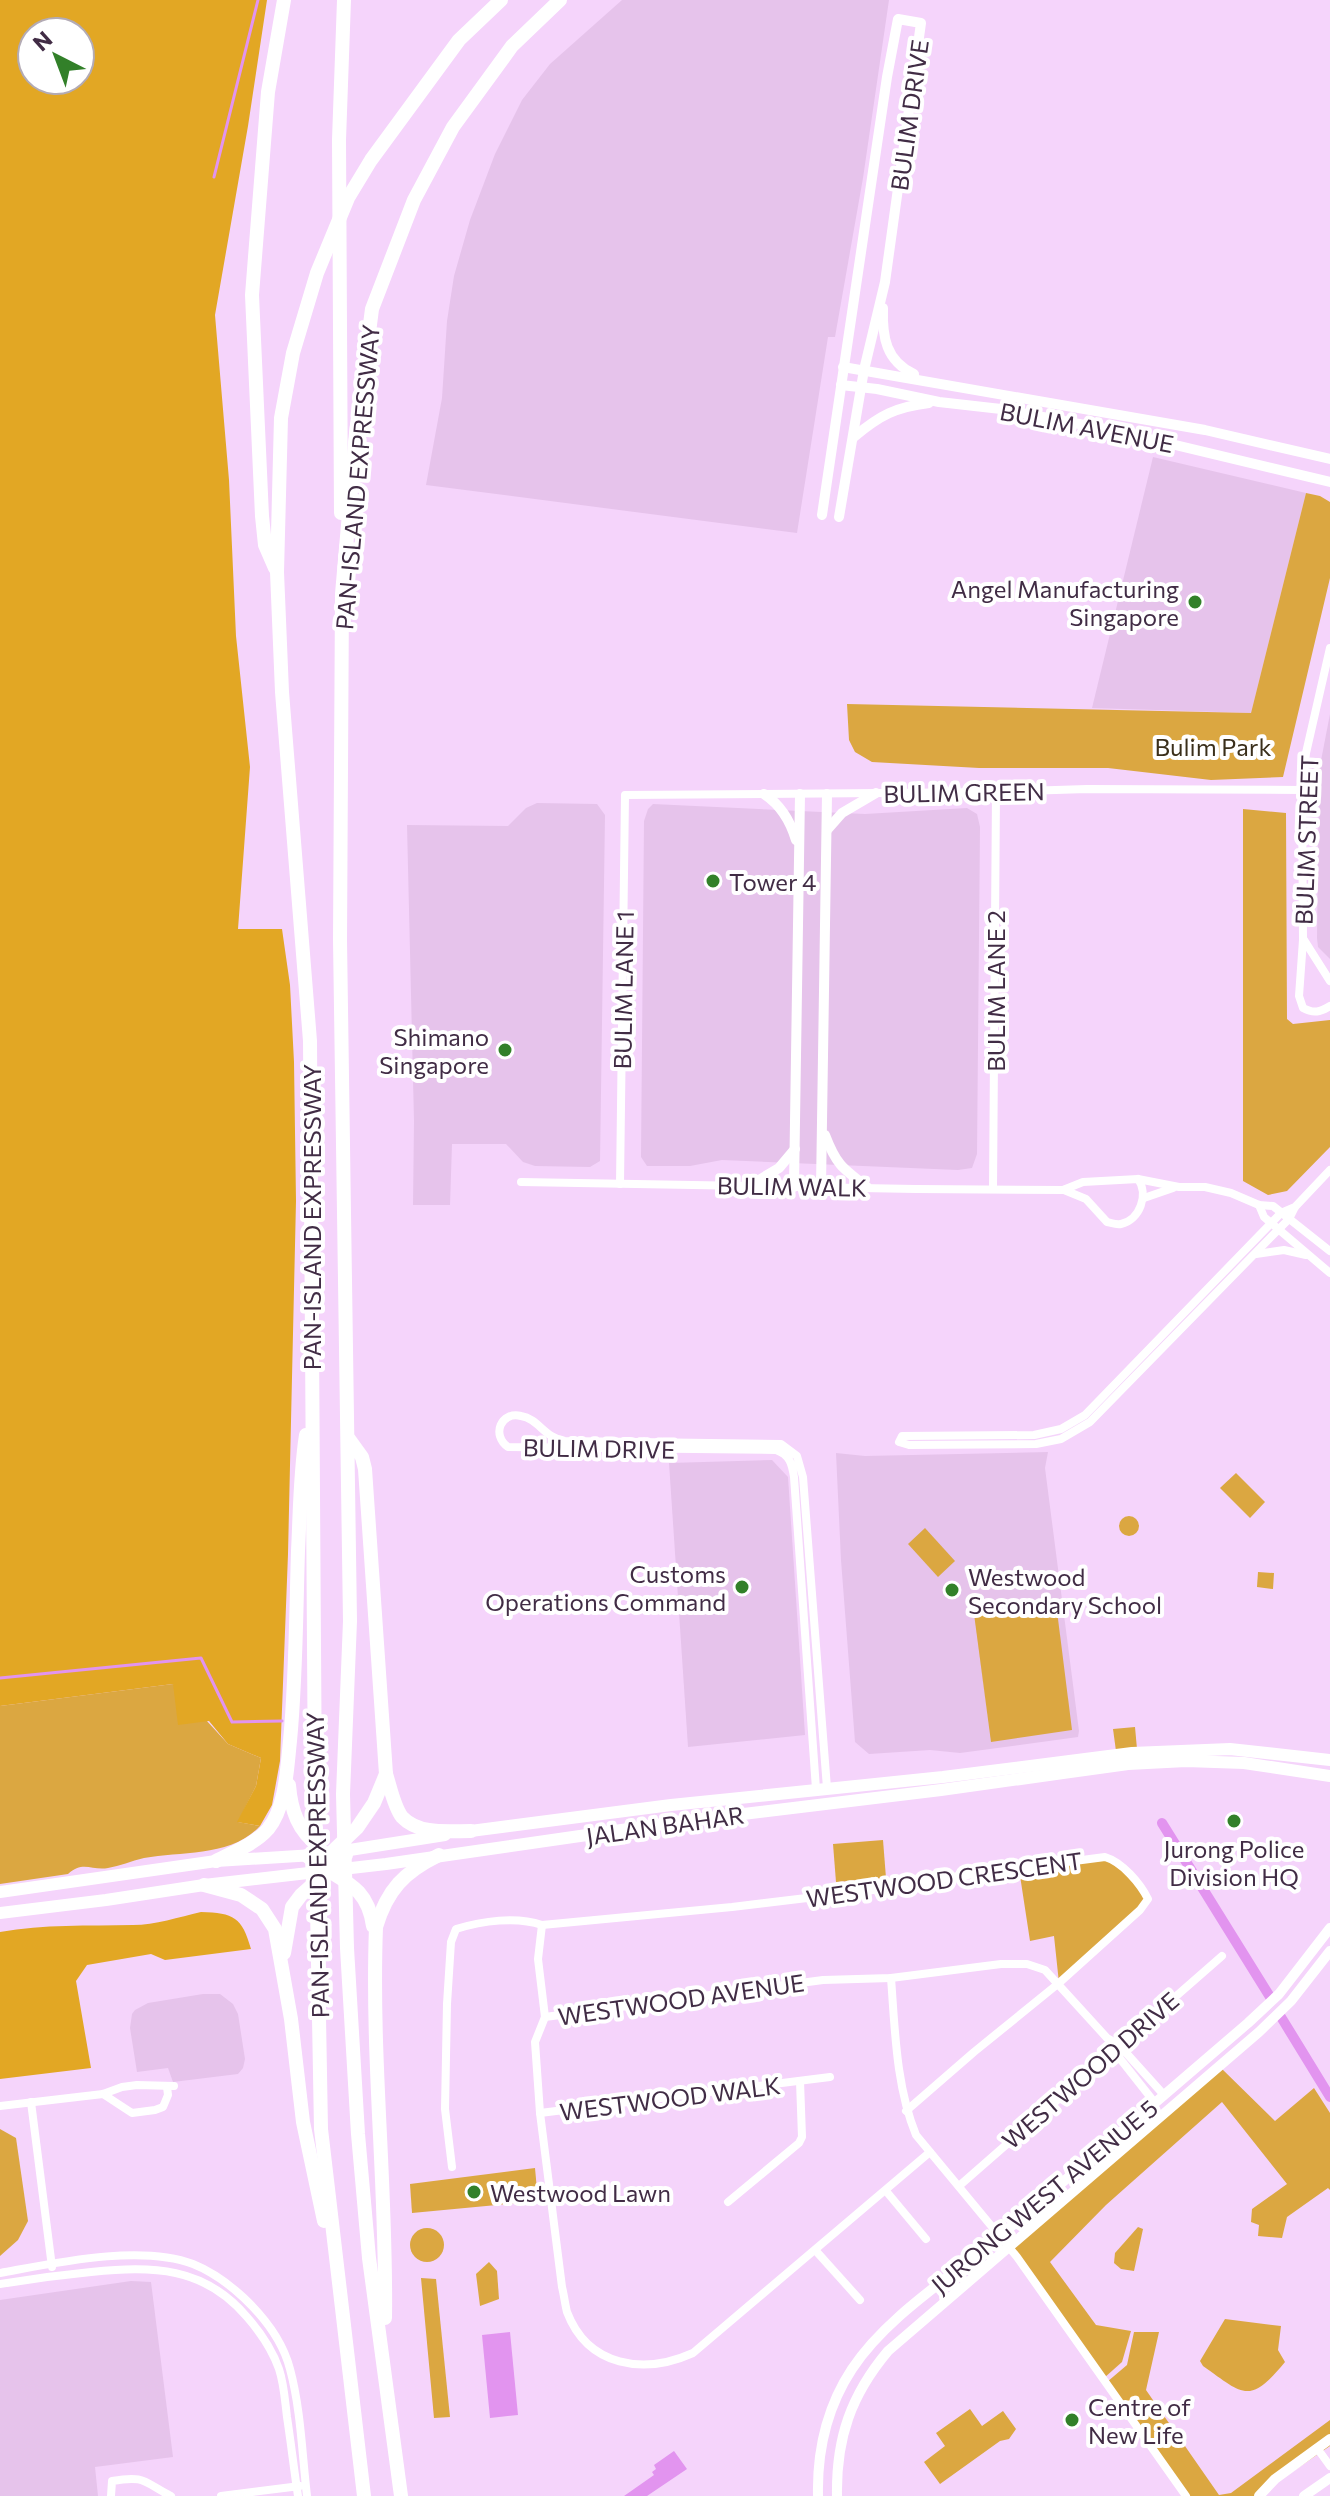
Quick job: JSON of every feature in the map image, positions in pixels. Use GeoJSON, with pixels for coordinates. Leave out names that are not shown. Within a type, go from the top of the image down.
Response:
{"type":"FeatureCollection","features":[{"type":"Feature","properties":{"kind":"highway"},"geometry":{"type":"LineString","coordinates":[[277,572],[265,545],[262,516],[252,295],[268,92],[284,0]]}},
{"type":"Feature","properties":{"kind":"highway"},"geometry":{"type":"LineString","coordinates":[[342,594],[339,140],[344,0]]}},
{"type":"Feature","properties":{"kind":"highway","name":"PAN-ISLAND EXPRESSWAY"},"geometry":{"type":"LineString","coordinates":[[364,2496],[321,2129],[315,1795],[310,1041],[282,692],[277,572],[281,418],[293,353],[317,273],[348,198],[416,95],[459,40],[501,0]]}},
{"type":"Feature","properties":{"kind":"highway","name":"PAN-ISLAND EXPRESSWAY"},"geometry":{"type":"LineString","coordinates":[[401,2496],[366,2227],[347,1948],[343,1794],[350,1621],[340,940],[342,594],[356,433],[372,309],[414,200],[453,127],[512,46],[560,0]]}},
{"type":"Feature","properties":{"kind":"highway"},"geometry":{"type":"LineString","coordinates":[[216,1861],[251,1843],[268,1829],[281,1800],[294,1700],[303,1455],[313,1400]]}},
{"type":"Feature","properties":{"kind":"highway"},"geometry":{"type":"LineString","coordinates":[[349,1439],[362,1457],[365,1469],[386,1774],[401,1815],[415,1826],[428,1830],[471,1831]]}},
{"type":"Feature","properties":{"kind":"highway"},"geometry":{"type":"LineString","coordinates":[[287,1769],[291,1807],[299,1825],[326,1864],[366,1899],[371,1911],[375,1942]]}},
{"type":"Feature","properties":{"kind":"highway"},"geometry":{"type":"LineString","coordinates":[[283,1970],[292,1907],[357,1828],[374,1803],[386,1774]]}},
{"type":"Feature","properties":{"kind":"highway"},"geometry":{"type":"LineString","coordinates":[[326,1864],[351,1850]]}},
{"type":"Feature","properties":{"kind":"highway"},"geometry":{"type":"LineString","coordinates":[[385,2365],[386,2250],[379,2129],[376,1927],[395,1887],[418,1867],[439,1855]]}},
{"type":"Feature","properties":{"kind":"highway"},"geometry":{"type":"LineString","coordinates":[[204,1885],[241,1895],[262,1909],[275,1929],[291,2019],[303,2122],[329,2243],[335,2254]]}},
{"type":"Feature","properties":{"kind":"main road","name":"JALAN BAHAR"},"geometry":{"type":"LineString","coordinates":[[351,1850],[671,1805],[943,1777],[1132,1753],[1230,1749],[1330,1760]]}},
{"type":"Feature","properties":{"kind":"main road","name":"JALAN BAHAR"},"geometry":{"type":"LineString","coordinates":[[0,1913],[106,1900],[326,1864],[439,1855],[1128,1764],[1186,1761],[1244,1763],[1330,1776]]}},
{"type":"Feature","properties":{"kind":"main road"},"geometry":{"type":"LineString","coordinates":[[671,1805],[683,1810],[683,1816],[677,1822]]}},
{"type":"Feature","properties":{"kind":"main road","name":"JALAN BAHAR"},"geometry":{"type":"LineString","coordinates":[[0,1892],[216,1861],[326,1864]]}},
{"type":"Feature","properties":{"kind":"street","name":"BULIM DRIVE"},"geometry":{"type":"LineString","coordinates":[[898,19],[921,23],[885,282],[864,370],[839,517],[822,515],[843,367],[898,19]]}},
{"type":"Feature","properties":{"kind":"street"},"geometry":{"type":"LineString","coordinates":[[885,282],[883,337],[894,361],[923,379]]}},
{"type":"Feature","properties":{"kind":"street","name":"BULIM AVENUE"},"geometry":{"type":"LineString","coordinates":[[843,367],[1205,430],[1330,459]]}},
{"type":"Feature","properties":{"kind":"street","name":"BULIM AVENUE"},"geometry":{"type":"LineString","coordinates":[[841,385],[1001,409],[1121,432],[1330,482]]}},
{"type":"Feature","properties":{"kind":"street"},"geometry":{"type":"LineString","coordinates":[[854,437],[886,413],[939,402]]}},
{"type":"Feature","properties":{"kind":"street","name":"BULIM STREET"},"geometry":{"type":"LineString","coordinates":[[1330,648],[1306,753],[1302,790],[1303,940],[1299,996],[1303,1008],[1311,1012],[1321,1012],[1330,1006]]}},
{"type":"Feature","properties":{"kind":"street","name":"BULIM GREEN"},"geometry":{"type":"LineString","coordinates":[[625,795],[1087,789],[1302,790]]}},
{"type":"Feature","properties":{"kind":"street","name":"BULIM LANE 2"},"geometry":{"type":"LineString","coordinates":[[993,1189],[996,792]]}},
{"type":"Feature","properties":{"kind":"street"},"geometry":{"type":"LineString","coordinates":[[826,831],[842,813],[876,793]]}},
{"type":"Feature","properties":{"kind":"street"},"geometry":{"type":"LineString","coordinates":[[764,794],[773,800],[791,824],[799,849]]}},
{"type":"Feature","properties":{"kind":"street"},"geometry":{"type":"LineString","coordinates":[[794,1187],[800,794]]}},
{"type":"Feature","properties":{"kind":"street"},"geometry":{"type":"LineString","coordinates":[[821,1187],[827,794]]}},
{"type":"Feature","properties":{"kind":"street","name":"BULIM LANE 1"},"geometry":{"type":"LineString","coordinates":[[620,1184],[625,795]]}},
{"type":"Feature","properties":{"kind":"street","name":"BULIM STREET"},"geometry":{"type":"LineString","coordinates":[[1303,940],[1330,981]]}},
{"type":"Feature","properties":{"kind":"street"},"geometry":{"type":"LineString","coordinates":[[823,1129],[840,1166],[867,1187]]}},
{"type":"Feature","properties":{"kind":"street"},"geometry":{"type":"LineString","coordinates":[[749,1186],[779,1168],[795,1149]]}},
{"type":"Feature","properties":{"kind":"street"},"geometry":{"type":"LineString","coordinates":[[1275,1226],[1253,1255],[1090,1422],[1071,1434],[1036,1444],[909,1445],[899,1442],[902,1436],[1034,1435],[1072,1424],[1085,1415],[1330,1170]]}},
{"type":"Feature","properties":{"kind":"street"},"geometry":{"type":"LineString","coordinates":[[1138,1179],[1144,1187],[1144,1198]]}},
{"type":"Feature","properties":{"kind":"street","name":"BULIM WALK"},"geometry":{"type":"LineString","coordinates":[[1063,1190],[1083,1182],[1138,1179],[1179,1187],[1205,1187],[1231,1193],[1259,1205],[1273,1206],[1330,1251]]}},
{"type":"Feature","properties":{"kind":"street","name":"BULIM WALK"},"geometry":{"type":"LineString","coordinates":[[521,1182],[1063,1190],[1086,1199],[1107,1222],[1122,1224],[1136,1214],[1144,1198],[1179,1187]]}},
{"type":"Feature","properties":{"kind":"street"},"geometry":{"type":"LineString","coordinates":[[1259,1205],[1264,1217],[1330,1273]]}},
{"type":"Feature","properties":{"kind":"street"},"geometry":{"type":"LineString","coordinates":[[1253,1255],[1284,1250],[1310,1257]]}},
{"type":"Feature","properties":{"kind":"street","name":"BULIM DRIVE"},"geometry":{"type":"LineString","coordinates":[[518,1414],[529,1418],[551,1438],[565,1441],[781,1444],[797,1456],[803,1477],[821,1788],[794,1477],[789,1458],[776,1450],[508,1447],[498,1434],[502,1420],[518,1414]]}},
{"type":"Feature","properties":{"kind":"street","name":"WESTWOOD CRESCENT"},"geometry":{"type":"LineString","coordinates":[[542,1925],[890,1888],[1105,1857],[1140,1884],[1148,1899],[1140,1910],[1059,1983],[906,2111]]}},
{"type":"Feature","properties":{"kind":"street"},"geometry":{"type":"LineString","coordinates":[[452,2167],[445,2109],[445,2069],[453,1934],[463,1927],[509,1920],[542,1925],[538,1959],[545,2017]]}},
{"type":"Feature","properties":{"kind":"street","name":"JURONG WEST AVENUE 5"},"geometry":{"type":"LineString","coordinates":[[818,2496],[818,2473],[835,2399],[852,2369],[876,2338],[1000,2236],[1279,1994],[1330,1928]]}},
{"type":"Feature","properties":{"kind":"street","name":"JURONG WEST AVENUE 5"},"geometry":{"type":"LineString","coordinates":[[837,2496],[841,2442],[851,2408],[868,2375],[888,2351],[1259,2032],[1291,2001],[1330,1951]]}},
{"type":"Feature","properties":{"kind":"street","name":"WESTWOOD DRIVE"},"geometry":{"type":"LineString","coordinates":[[959,2186],[1222,1956]]}},
{"type":"Feature","properties":{"kind":"street","name":"WESTWOOD AVENUE"},"geometry":{"type":"LineString","coordinates":[[930,2152],[693,2353],[676,2361],[653,2365],[619,2362],[598,2353],[582,2339],[567,2312],[540,2113],[537,2033],[545,2017],[823,1980],[891,1978],[1001,1964],[1027,1964],[1045,1970],[1059,1983],[1160,2099]]}},
{"type":"Feature","properties":{"kind":"street"},"geometry":{"type":"LineString","coordinates":[[891,1978],[906,2111],[916,2135],[1009,2246],[1186,2496]]}},
{"type":"Feature","properties":{"kind":"street","name":"WESTWOOD WALK"},"geometry":{"type":"LineString","coordinates":[[540,2113],[830,2077]]}},
{"type":"Feature","properties":{"kind":"street","name":"WESTWOOD WALK"},"geometry":{"type":"LineString","coordinates":[[728,2202],[799,2143],[802,2137],[800,2081]]}},
{"type":"Feature","properties":{"kind":"street"},"geometry":{"type":"LineString","coordinates":[[0,2106],[103,2094],[137,2085],[171,2090],[163,2107],[132,2113],[124,2111],[103,2094]]}},
{"type":"Feature","properties":{"kind":"street"},"geometry":{"type":"LineString","coordinates":[[31,2102],[53,2276]]}},
{"type":"Feature","properties":{"kind":"street"},"geometry":{"type":"LineString","coordinates":[[886,2191],[926,2239]]}},
{"type":"Feature","properties":{"kind":"street"},"geometry":{"type":"LineString","coordinates":[[816,2251],[860,2300]]}},
{"type":"Feature","properties":{"kind":"street"},"geometry":{"type":"LineString","coordinates":[[0,2273],[51,2264],[153,2255],[194,2264],[232,2287],[267,2323],[287,2360],[302,2442],[300,2489]]}},
{"type":"Feature","properties":{"kind":"street"},"geometry":{"type":"LineString","coordinates":[[0,2284],[132,2268],[173,2271],[209,2285],[233,2303],[258,2329],[279,2371],[300,2489],[307,2496]]}},
{"type":"Feature","properties":{"kind":"street"},"geometry":{"type":"LineString","coordinates":[[1259,2496],[1275,2479],[1330,2439]]}},
{"type":"Feature","properties":{"kind":"street"},"geometry":{"type":"LineString","coordinates":[[1317,2448],[1330,2466]]}},
{"type":"Feature","properties":{"kind":"street"},"geometry":{"type":"LineString","coordinates":[[111,2496],[112,2481],[135,2477],[171,2496]]}},
{"type":"Feature","properties":{"kind":"street"},"geometry":{"type":"LineString","coordinates":[[1304,2496],[1330,2478]]}},
{"type":"Feature","properties":{"kind":"street"},"geometry":{"type":"LineString","coordinates":[[221,2496],[300,2489]]}},
{"type":"Feature","properties":{"kind":"shaded area"},"geometry":{"type":"Polygon","coordinates":[[[0,0],[267,0],[215,315],[229,480],[236,636],[250,767],[238,929],[282,929],[290,985],[294,1062],[296,1201],[280,1761],[272,1805],[260,1826],[237,1822],[256,1786],[261,1758],[228,1744],[209,1721],[178,1725],[173,1684],[0,1706],[0,0]]]}},
{"type":"Feature","properties":{"kind":"shaded area"},"geometry":{"type":"Polygon","coordinates":[[[622,0],[889,0],[863,178],[835,337],[828,337],[797,533],[426,485],[442,398],[447,321],[454,276],[470,220],[495,154],[522,100],[550,64],[622,0]]]}},
{"type":"Feature","properties":{"kind":"shaded area"},"geometry":{"type":"Polygon","coordinates":[[[1153,457],[1306,493],[1251,713],[1092,708],[1153,457]]]}},
{"type":"Feature","properties":{"kind":"shaded area"},"geometry":{"type":"Polygon","coordinates":[[[1330,714],[1330,959],[1318,947],[1317,938],[1319,771],[1330,714]]]}},
{"type":"Feature","properties":{"kind":"shaded area","name":"Shimano Singapore"},"geometry":{"type":"Polygon","coordinates":[[[537,803],[597,804],[605,815],[600,1161],[590,1167],[535,1166],[523,1162],[506,1144],[452,1144],[450,1205],[413,1205],[407,825],[508,826],[526,808],[537,803]]]}},
{"type":"Feature","properties":{"kind":"shaded area"},"geometry":{"type":"Polygon","coordinates":[[[653,804],[865,814],[967,808],[977,814],[980,827],[977,1154],[972,1168],[958,1170],[722,1160],[690,1166],[647,1166],[641,1157],[644,821],[653,804]]]}},
{"type":"Feature","properties":{"kind":"shaded area","name":"Westwood Secondary School"},"geometry":{"type":"Polygon","coordinates":[[[1048,1452],[1045,1468],[1078,1737],[960,1753],[930,1750],[869,1754],[855,1742],[836,1453],[865,1456],[1048,1452]]]}},
{"type":"Feature","properties":{"kind":"shaded area","name":"Customs Operations Command"},"geometry":{"type":"Polygon","coordinates":[[[772,1460],[788,1477],[805,1735],[688,1747],[669,1463],[772,1460]]]}},
{"type":"Feature","properties":{"kind":"shaded area"},"geometry":{"type":"Polygon","coordinates":[[[201,1912],[235,1919],[244,1930],[251,1949],[165,1960],[151,1954],[87,1965],[76,1981],[91,2068],[0,2079],[0,1932],[50,1927],[141,1925],[201,1912]]]}},
{"type":"Feature","properties":{"kind":"shaded area"},"geometry":{"type":"Polygon","coordinates":[[[220,1994],[233,2004],[238,2014],[245,2059],[238,2074],[173,2082],[168,2068],[137,2072],[130,2028],[135,2010],[148,2003],[220,1994]]]}},
{"type":"Feature","properties":{"kind":"shaded area"},"geometry":{"type":"Polygon","coordinates":[[[131,2281],[151,2282],[173,2457],[95,2467],[98,2496],[0,2496],[0,2300],[131,2281]]]}},
{"type":"Feature","properties":{"kind":"shaded area"},"geometry":{"type":"Polygon","coordinates":[[[510,2332],[518,2415],[490,2418],[482,2335],[510,2332]]]}},
{"type":"Feature","properties":{"kind":"shaded area"},"geometry":{"type":"Polygon","coordinates":[[[674,2451],[687,2469],[647,2496],[624,2496],[654,2475],[654,2465],[674,2451]]]}},
{"type":"Feature","properties":{"kind":"green space","name":"Bulim Park"},"geometry":{"type":"Polygon","coordinates":[[[1306,493],[1330,502],[1330,578],[1283,777],[1211,780],[1108,768],[979,768],[872,762],[855,752],[849,740],[847,704],[1251,713],[1306,493]]]}},
{"type":"Feature","properties":{"kind":"green space","name":"Bulim Park"},"geometry":{"type":"Polygon","coordinates":[[[1243,809],[1286,813],[1287,1019],[1293,1024],[1330,1020],[1330,1147],[1287,1191],[1268,1195],[1243,1181],[1243,809]]]}},
{"type":"Feature","properties":{"kind":"green space"},"geometry":{"type":"Polygon","coordinates":[[[1236,1473],[1265,1502],[1250,1518],[1220,1488],[1236,1473]]]}},
{"type":"Feature","properties":{"kind":"green space"},"geometry":{"type":"Polygon","coordinates":[[[1129,1516],[1136,1519],[1139,1526],[1136,1533],[1129,1536],[1122,1533],[1119,1526],[1122,1519],[1129,1516]]]}},
{"type":"Feature","properties":{"kind":"green space"},"geometry":{"type":"Polygon","coordinates":[[[925,1528],[955,1561],[938,1577],[908,1544],[925,1528]]]}},
{"type":"Feature","properties":{"kind":"green space"},"geometry":{"type":"Polygon","coordinates":[[[1258,1572],[1274,1573],[1273,1589],[1257,1587],[1258,1572]]]}},
{"type":"Feature","properties":{"kind":"green space"},"geometry":{"type":"Polygon","coordinates":[[[1056,1603],[1072,1730],[991,1742],[974,1614],[1056,1603]]]}},
{"type":"Feature","properties":{"kind":"green space"},"geometry":{"type":"Polygon","coordinates":[[[173,1684],[228,1744],[261,1758],[256,1786],[238,1822],[260,1826],[248,1836],[221,1848],[144,1858],[102,1869],[83,1867],[68,1874],[0,1884],[0,1706],[173,1684]]]}},
{"type":"Feature","properties":{"kind":"green space"},"geometry":{"type":"Polygon","coordinates":[[[1135,1727],[1137,1749],[1116,1751],[1113,1729],[1135,1727]]]}},
{"type":"Feature","properties":{"kind":"green space"},"geometry":{"type":"Polygon","coordinates":[[[883,1840],[886,1878],[836,1882],[833,1844],[883,1840]]]}},
{"type":"Feature","properties":{"kind":"green space"},"geometry":{"type":"Polygon","coordinates":[[[1103,1857],[1140,1884],[1148,1899],[1059,1983],[1054,1936],[1030,1941],[1019,1869],[1103,1857]]]}},
{"type":"Feature","properties":{"kind":"green space"},"geometry":{"type":"Polygon","coordinates":[[[1220,2067],[1275,2121],[1314,2088],[1330,2113],[1330,2190],[1328,2188],[1287,2217],[1282,2238],[1258,2236],[1259,2225],[1251,2222],[1252,2209],[1287,2184],[1222,2102],[1106,2205],[1050,2262],[1096,2325],[1131,2331],[1122,2362],[1104,2378],[1009,2246],[1220,2067]]]}},
{"type":"Feature","properties":{"kind":"green space"},"geometry":{"type":"Polygon","coordinates":[[[0,2129],[16,2138],[28,2221],[18,2240],[0,2256],[0,2129]]]}},
{"type":"Feature","properties":{"kind":"green space","name":"Westwood Lawn"},"geometry":{"type":"Polygon","coordinates":[[[535,2168],[538,2201],[412,2213],[410,2184],[535,2168]]]}},
{"type":"Feature","properties":{"kind":"green space"},"geometry":{"type":"Polygon","coordinates":[[[1138,2227],[1143,2229],[1134,2271],[1121,2269],[1114,2263],[1115,2253],[1138,2227]]]}},
{"type":"Feature","properties":{"kind":"green space"},"geometry":{"type":"Polygon","coordinates":[[[427,2228],[439,2233],[444,2245],[439,2257],[427,2262],[415,2257],[410,2245],[415,2233],[427,2228]]]}},
{"type":"Feature","properties":{"kind":"green space"},"geometry":{"type":"Polygon","coordinates":[[[489,2262],[497,2271],[499,2299],[480,2306],[476,2274],[489,2262]]]}},
{"type":"Feature","properties":{"kind":"green space"},"geometry":{"type":"Polygon","coordinates":[[[421,2278],[436,2279],[450,2417],[434,2418],[421,2278]]]}},
{"type":"Feature","properties":{"kind":"green space"},"geometry":{"type":"Polygon","coordinates":[[[1225,2319],[1281,2326],[1278,2350],[1285,2362],[1254,2390],[1237,2389],[1200,2361],[1225,2319]]]}},
{"type":"Feature","properties":{"kind":"green space"},"geometry":{"type":"Polygon","coordinates":[[[1134,2332],[1159,2332],[1146,2390],[1219,2495],[1231,2493],[1330,2420],[1330,2446],[1257,2496],[1186,2496],[1107,2382],[1127,2365],[1134,2332]]]}},
{"type":"Feature","properties":{"kind":"green space"},"geometry":{"type":"Polygon","coordinates":[[[970,2409],[982,2426],[1003,2411],[1016,2429],[1009,2439],[1000,2441],[940,2484],[924,2462],[945,2446],[936,2433],[970,2409]]]}},
{"type":"Feature","properties":{"kind":"waterway"},"geometry":{"type":"LineString","coordinates":[[214,177],[258,0]]}},
{"type":"Feature","properties":{"kind":"waterway"},"geometry":{"type":"LineString","coordinates":[[0,1678],[201,1658],[232,1722],[282,1721]]}},
{"type":"Feature","properties":{"kind":"waterway"},"geometry":{"type":"LineString","coordinates":[[1162,1823],[1272,2000]]}},
{"type":"Feature","properties":{"kind":"waterway"},"geometry":{"type":"LineString","coordinates":[[1281,2017],[1330,2097]]}},
{"type":"Feature","properties":{"kind":"place","name":"Angel Manufacturing Singapore"},"geometry":{"type":"Point","coordinates":[1195,602]}},
{"type":"Feature","properties":{"kind":"place","name":"Tower 4"},"geometry":{"type":"Point","coordinates":[713,881]}},
{"type":"Feature","properties":{"kind":"place","name":"Shimano Singapore"},"geometry":{"type":"Point","coordinates":[505,1050]}},
{"type":"Feature","properties":{"kind":"place","name":"Customs Operations Command"},"geometry":{"type":"Point","coordinates":[742,1587]}},
{"type":"Feature","properties":{"kind":"place","name":"Westwood Secondary School"},"geometry":{"type":"Point","coordinates":[952,1590]}},
{"type":"Feature","properties":{"kind":"place","name":"Jurong Police Division HQ"},"geometry":{"type":"Point","coordinates":[1234,1821]}},
{"type":"Feature","properties":{"kind":"place","name":"Westwood Lawn"},"geometry":{"type":"Point","coordinates":[474,2192]}},
{"type":"Feature","properties":{"kind":"place","name":"Centre of New Life"},"geometry":{"type":"Point","coordinates":[1072,2420]}}]}
